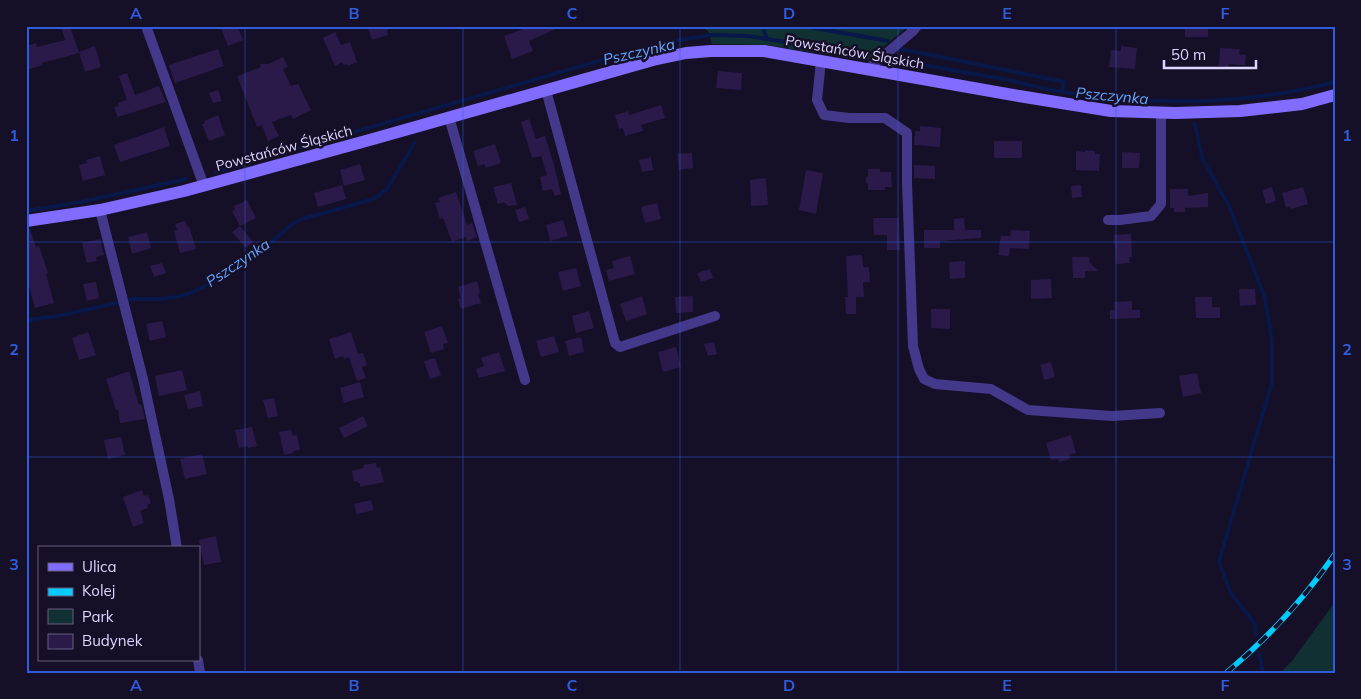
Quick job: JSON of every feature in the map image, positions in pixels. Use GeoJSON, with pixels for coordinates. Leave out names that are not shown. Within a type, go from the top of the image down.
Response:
{"type":"FeatureCollection","features":[{"type":"Feature","properties":{"kind":"street"},"geometry":{"type":"LineString","coordinates":[[146,26],[204,186]]}},
{"type":"Feature","properties":{"kind":"street"},"geometry":{"type":"LineString","coordinates":[[868,69],[917,26]]}},
{"type":"Feature","properties":{"kind":"street","name":"Powstańców Śląskich"},"geometry":{"type":"LineString","coordinates":[[26,221],[100,210],[204,186],[654,60],[693,52],[764,52],[1111,111],[1162,113],[1240,112],[1302,104],[1335,95]]}},
{"type":"Feature","properties":{"kind":"street"},"geometry":{"type":"LineString","coordinates":[[821,61],[817,100],[824,115],[849,118],[885,118],[907,133],[907,183],[914,346],[919,369],[924,379],[935,384],[991,389],[1028,410],[1112,416],[1160,414]]}},
{"type":"Feature","properties":{"kind":"street"},"geometry":{"type":"LineString","coordinates":[[546,90],[615,343],[620,347],[715,316]]}},
{"type":"Feature","properties":{"kind":"street"},"geometry":{"type":"LineString","coordinates":[[1108,220],[1152,216],[1161,204],[1162,113]]}},
{"type":"Feature","properties":{"kind":"street"},"geometry":{"type":"LineString","coordinates":[[449,117],[525,380]]}},
{"type":"Feature","properties":{"kind":"street"},"geometry":{"type":"LineString","coordinates":[[100,210],[151,415],[178,546]]}},
{"type":"Feature","properties":{"kind":"green space"},"geometry":{"type":"Polygon","coordinates":[[[700,26],[908,26],[867,61],[767,45],[712,44],[708,31],[700,26]]]}},
{"type":"Feature","properties":{"kind":"green space"},"geometry":{"type":"Polygon","coordinates":[[[1335,602],[1335,673],[1280,673],[1292,661],[1335,602]]]}},
{"type":"Feature","properties":{"kind":"building"},"geometry":{"type":"Polygon","coordinates":[[[61,26],[70,26],[79,53],[42,63],[43,65],[26,70],[26,46],[36,43],[37,47],[65,40],[61,26]]]}},
{"type":"Feature","properties":{"kind":"building"},"geometry":{"type":"Polygon","coordinates":[[[220,26],[237,26],[243,40],[228,46],[220,26]]]}},
{"type":"Feature","properties":{"kind":"building"},"geometry":{"type":"Polygon","coordinates":[[[367,26],[390,26],[387,32],[388,35],[372,40],[367,26]]]}},
{"type":"Feature","properties":{"kind":"building"},"geometry":{"type":"Polygon","coordinates":[[[531,26],[562,26],[529,41],[533,51],[512,59],[504,36],[531,26]]]}},
{"type":"Feature","properties":{"kind":"building"},"geometry":{"type":"Polygon","coordinates":[[[1185,26],[1208,26],[1208,37],[1185,37],[1185,26]]]}},
{"type":"Feature","properties":{"kind":"building"},"geometry":{"type":"Polygon","coordinates":[[[335,32],[341,45],[350,42],[357,62],[348,66],[342,62],[335,66],[323,38],[335,32]]]}},
{"type":"Feature","properties":{"kind":"building"},"geometry":{"type":"Polygon","coordinates":[[[95,46],[101,67],[85,72],[79,52],[95,46]]]}},
{"type":"Feature","properties":{"kind":"building"},"geometry":{"type":"Polygon","coordinates":[[[1121,46],[1137,48],[1135,69],[1109,67],[1111,50],[1121,51],[1121,46]]]}},
{"type":"Feature","properties":{"kind":"building"},"geometry":{"type":"Polygon","coordinates":[[[1220,48],[1240,49],[1239,54],[1246,55],[1245,65],[1229,64],[1228,67],[1219,66],[1220,48]]]}},
{"type":"Feature","properties":{"kind":"building"},"geometry":{"type":"Polygon","coordinates":[[[218,49],[224,66],[175,83],[169,65],[218,49]]]}},
{"type":"Feature","properties":{"kind":"building"},"geometry":{"type":"Polygon","coordinates":[[[283,57],[288,67],[283,69],[291,86],[298,84],[311,110],[293,119],[291,115],[272,122],[279,136],[268,141],[262,125],[257,127],[237,76],[261,67],[260,64],[268,64],[283,57]]]}},
{"type":"Feature","properties":{"kind":"building"},"geometry":{"type":"Polygon","coordinates":[[[718,71],[742,73],[741,90],[716,88],[718,71]]]}},
{"type":"Feature","properties":{"kind":"building"},"geometry":{"type":"Polygon","coordinates":[[[127,73],[135,95],[159,86],[166,102],[118,117],[114,107],[118,106],[118,103],[127,100],[119,76],[127,73]]]}},
{"type":"Feature","properties":{"kind":"building"},"geometry":{"type":"Polygon","coordinates":[[[218,90],[222,101],[213,103],[209,93],[218,90]]]}},
{"type":"Feature","properties":{"kind":"building"},"geometry":{"type":"Polygon","coordinates":[[[661,105],[665,118],[641,125],[643,131],[625,136],[623,128],[619,129],[615,115],[628,111],[629,115],[661,105]]]}},
{"type":"Feature","properties":{"kind":"building"},"geometry":{"type":"Polygon","coordinates":[[[218,115],[225,135],[209,141],[202,124],[205,124],[204,121],[218,115]]]}},
{"type":"Feature","properties":{"kind":"building"},"geometry":{"type":"Polygon","coordinates":[[[529,119],[536,139],[545,136],[561,194],[555,196],[552,189],[543,191],[540,177],[547,175],[541,156],[532,158],[521,122],[529,119]]]}},
{"type":"Feature","properties":{"kind":"building"},"geometry":{"type":"Polygon","coordinates":[[[920,126],[941,128],[940,147],[914,145],[915,131],[920,131],[920,126]]]}},
{"type":"Feature","properties":{"kind":"building"},"geometry":{"type":"Polygon","coordinates":[[[164,127],[170,146],[120,162],[114,145],[164,127]]]}},
{"type":"Feature","properties":{"kind":"building"},"geometry":{"type":"Polygon","coordinates":[[[994,141],[1022,141],[1022,158],[994,158],[994,141]]]}},
{"type":"Feature","properties":{"kind":"building"},"geometry":{"type":"Polygon","coordinates":[[[495,144],[501,163],[486,168],[484,164],[478,166],[473,151],[495,144]]]}},
{"type":"Feature","properties":{"kind":"building"},"geometry":{"type":"Polygon","coordinates":[[[1085,150],[1095,151],[1095,154],[1100,154],[1099,171],[1076,170],[1076,151],[1085,152],[1085,150]]]}},
{"type":"Feature","properties":{"kind":"building"},"geometry":{"type":"Polygon","coordinates":[[[1122,152],[1140,153],[1139,168],[1122,168],[1122,152]]]}},
{"type":"Feature","properties":{"kind":"building"},"geometry":{"type":"Polygon","coordinates":[[[692,153],[693,168],[679,170],[677,154],[692,153]]]}},
{"type":"Feature","properties":{"kind":"building"},"geometry":{"type":"Polygon","coordinates":[[[100,156],[105,175],[83,181],[79,165],[87,163],[86,160],[100,156]]]}},
{"type":"Feature","properties":{"kind":"building"},"geometry":{"type":"Polygon","coordinates":[[[651,157],[653,170],[642,172],[639,160],[651,157]]]}},
{"type":"Feature","properties":{"kind":"building"},"geometry":{"type":"Polygon","coordinates":[[[360,164],[365,180],[344,186],[340,170],[360,164]]]}},
{"type":"Feature","properties":{"kind":"building"},"geometry":{"type":"Polygon","coordinates":[[[914,165],[935,166],[935,179],[914,178],[914,165]]]}},
{"type":"Feature","properties":{"kind":"building"},"geometry":{"type":"Polygon","coordinates":[[[868,169],[880,169],[880,172],[891,172],[892,187],[885,187],[885,190],[868,190],[866,178],[868,176],[868,169]]]}},
{"type":"Feature","properties":{"kind":"building"},"geometry":{"type":"Polygon","coordinates":[[[806,170],[823,173],[816,214],[799,210],[806,170]]]}},
{"type":"Feature","properties":{"kind":"building"},"geometry":{"type":"Polygon","coordinates":[[[766,178],[768,205],[751,206],[750,180],[766,178]]]}},
{"type":"Feature","properties":{"kind":"building"},"geometry":{"type":"Polygon","coordinates":[[[511,183],[517,205],[508,206],[504,202],[498,204],[493,187],[511,183]]]}},
{"type":"Feature","properties":{"kind":"building"},"geometry":{"type":"Polygon","coordinates":[[[342,185],[346,199],[318,207],[314,193],[342,185]]]}},
{"type":"Feature","properties":{"kind":"building"},"geometry":{"type":"Polygon","coordinates":[[[1081,185],[1082,197],[1072,198],[1071,186],[1081,185]]]}},
{"type":"Feature","properties":{"kind":"building"},"geometry":{"type":"Polygon","coordinates":[[[1272,187],[1276,201],[1266,204],[1262,190],[1272,187]]]}},
{"type":"Feature","properties":{"kind":"building"},"geometry":{"type":"Polygon","coordinates":[[[1303,187],[1308,204],[1291,209],[1290,206],[1286,208],[1282,193],[1303,187]]]}},
{"type":"Feature","properties":{"kind":"building"},"geometry":{"type":"Polygon","coordinates":[[[1170,189],[1188,189],[1188,196],[1208,193],[1208,207],[1185,208],[1185,212],[1174,212],[1174,208],[1170,208],[1170,189]]]}},
{"type":"Feature","properties":{"kind":"building"},"geometry":{"type":"Polygon","coordinates":[[[456,192],[467,225],[472,223],[477,237],[467,241],[466,237],[452,242],[443,218],[440,219],[435,203],[440,202],[438,198],[456,192]]]}},
{"type":"Feature","properties":{"kind":"building"},"geometry":{"type":"Polygon","coordinates":[[[247,200],[256,218],[240,226],[232,211],[235,210],[234,206],[247,200]]]}},
{"type":"Feature","properties":{"kind":"building"},"geometry":{"type":"Polygon","coordinates":[[[657,203],[661,219],[645,223],[641,207],[657,203]]]}},
{"type":"Feature","properties":{"kind":"building"},"geometry":{"type":"Polygon","coordinates":[[[525,207],[529,219],[519,222],[515,210],[525,207]]]}},
{"type":"Feature","properties":{"kind":"building"},"geometry":{"type":"Polygon","coordinates":[[[873,218],[899,218],[900,250],[887,250],[887,235],[874,235],[873,218]]]}},
{"type":"Feature","properties":{"kind":"building"},"geometry":{"type":"Polygon","coordinates":[[[964,218],[965,230],[981,230],[981,238],[940,241],[940,248],[924,248],[924,230],[954,230],[954,219],[964,218]]]}},
{"type":"Feature","properties":{"kind":"building"},"geometry":{"type":"Polygon","coordinates":[[[563,220],[568,236],[550,241],[546,225],[563,220]]]}},
{"type":"Feature","properties":{"kind":"building"},"geometry":{"type":"Polygon","coordinates":[[[185,221],[187,227],[189,226],[196,249],[180,253],[174,231],[177,230],[175,224],[185,221]]]}},
{"type":"Feature","properties":{"kind":"building"},"geometry":{"type":"Polygon","coordinates":[[[240,226],[253,242],[246,248],[232,232],[240,226]]]}},
{"type":"Feature","properties":{"kind":"building"},"geometry":{"type":"Polygon","coordinates":[[[26,229],[30,229],[36,247],[39,246],[48,273],[46,274],[54,303],[35,308],[26,276],[26,229]]]}},
{"type":"Feature","properties":{"kind":"building"},"geometry":{"type":"Polygon","coordinates":[[[1011,230],[1030,231],[1029,249],[1010,248],[1009,256],[998,255],[1001,236],[1010,236],[1011,230]]]}},
{"type":"Feature","properties":{"kind":"building"},"geometry":{"type":"Polygon","coordinates":[[[147,232],[151,248],[132,254],[128,237],[147,232]]]}},
{"type":"Feature","properties":{"kind":"building"},"geometry":{"type":"Polygon","coordinates":[[[1131,234],[1132,257],[1129,257],[1130,263],[1116,264],[1114,235],[1131,234]]]}},
{"type":"Feature","properties":{"kind":"building"},"geometry":{"type":"Polygon","coordinates":[[[100,239],[104,255],[96,257],[97,261],[87,263],[82,243],[100,239]]]}},
{"type":"Feature","properties":{"kind":"building"},"geometry":{"type":"Polygon","coordinates":[[[862,255],[863,267],[869,267],[870,282],[863,282],[864,297],[856,297],[856,314],[846,314],[845,297],[848,297],[846,256],[862,255]]]}},
{"type":"Feature","properties":{"kind":"building"},"geometry":{"type":"Polygon","coordinates":[[[630,256],[635,274],[609,281],[606,270],[614,268],[612,261],[630,256]]]}},
{"type":"Feature","properties":{"kind":"building"},"geometry":{"type":"Polygon","coordinates":[[[1072,257],[1089,257],[1090,263],[1098,271],[1085,271],[1085,278],[1073,278],[1072,257]]]}},
{"type":"Feature","properties":{"kind":"building"},"geometry":{"type":"Polygon","coordinates":[[[965,261],[965,278],[950,279],[949,262],[965,261]]]}},
{"type":"Feature","properties":{"kind":"building"},"geometry":{"type":"Polygon","coordinates":[[[162,263],[166,273],[154,277],[150,266],[162,263]]]}},
{"type":"Feature","properties":{"kind":"building"},"geometry":{"type":"Polygon","coordinates":[[[576,268],[581,286],[563,291],[558,272],[576,268]]]}},
{"type":"Feature","properties":{"kind":"building"},"geometry":{"type":"Polygon","coordinates":[[[710,269],[713,278],[701,282],[697,273],[710,269]]]}},
{"type":"Feature","properties":{"kind":"building"},"geometry":{"type":"Polygon","coordinates":[[[1051,279],[1052,298],[1031,299],[1031,280],[1051,279]]]}},
{"type":"Feature","properties":{"kind":"building"},"geometry":{"type":"Polygon","coordinates":[[[477,281],[481,303],[461,309],[458,299],[461,298],[458,287],[477,281]]]}},
{"type":"Feature","properties":{"kind":"building"},"geometry":{"type":"Polygon","coordinates":[[[96,282],[99,298],[87,301],[83,284],[96,282]]]}},
{"type":"Feature","properties":{"kind":"building"},"geometry":{"type":"Polygon","coordinates":[[[1239,289],[1255,289],[1256,305],[1240,306],[1239,289]]]}},
{"type":"Feature","properties":{"kind":"building"},"geometry":{"type":"Polygon","coordinates":[[[642,296],[647,314],[626,321],[620,304],[642,296]]]}},
{"type":"Feature","properties":{"kind":"building"},"geometry":{"type":"Polygon","coordinates":[[[693,296],[693,312],[676,313],[675,297],[693,296]]]}},
{"type":"Feature","properties":{"kind":"building"},"geometry":{"type":"Polygon","coordinates":[[[1195,297],[1212,297],[1212,307],[1220,307],[1220,318],[1196,318],[1195,297]]]}},
{"type":"Feature","properties":{"kind":"building"},"geometry":{"type":"Polygon","coordinates":[[[1132,301],[1132,310],[1140,310],[1140,318],[1110,319],[1110,310],[1115,310],[1114,302],[1132,301]]]}},
{"type":"Feature","properties":{"kind":"building"},"geometry":{"type":"Polygon","coordinates":[[[931,309],[950,309],[950,329],[931,328],[931,309]]]}},
{"type":"Feature","properties":{"kind":"building"},"geometry":{"type":"Polygon","coordinates":[[[589,311],[594,328],[576,333],[572,316],[589,311]]]}},
{"type":"Feature","properties":{"kind":"building"},"geometry":{"type":"Polygon","coordinates":[[[162,321],[166,337],[150,341],[146,324],[162,321]]]}},
{"type":"Feature","properties":{"kind":"building"},"geometry":{"type":"Polygon","coordinates":[[[442,326],[448,343],[443,344],[444,349],[431,353],[424,332],[442,326]]]}},
{"type":"Feature","properties":{"kind":"building"},"geometry":{"type":"Polygon","coordinates":[[[88,332],[96,355],[79,360],[72,338],[88,332]]]}},
{"type":"Feature","properties":{"kind":"building"},"geometry":{"type":"Polygon","coordinates":[[[351,332],[358,354],[363,353],[367,365],[362,367],[366,378],[357,381],[349,357],[344,359],[343,356],[335,359],[329,339],[351,332]]]}},
{"type":"Feature","properties":{"kind":"building"},"geometry":{"type":"Polygon","coordinates":[[[554,336],[559,352],[541,357],[536,341],[554,336]]]}},
{"type":"Feature","properties":{"kind":"building"},"geometry":{"type":"Polygon","coordinates":[[[581,337],[584,352],[569,356],[565,341],[581,337]]]}},
{"type":"Feature","properties":{"kind":"building"},"geometry":{"type":"Polygon","coordinates":[[[714,342],[717,354],[708,356],[704,344],[714,342]]]}},
{"type":"Feature","properties":{"kind":"building"},"geometry":{"type":"Polygon","coordinates":[[[676,347],[681,367],[663,372],[658,352],[676,347]]]}},
{"type":"Feature","properties":{"kind":"building"},"geometry":{"type":"Polygon","coordinates":[[[499,352],[505,371],[479,378],[476,369],[484,366],[481,358],[499,352]]]}},
{"type":"Feature","properties":{"kind":"building"},"geometry":{"type":"Polygon","coordinates":[[[435,358],[441,375],[430,379],[424,361],[435,358]]]}},
{"type":"Feature","properties":{"kind":"building"},"geometry":{"type":"Polygon","coordinates":[[[1051,362],[1055,377],[1044,380],[1040,365],[1051,362]]]}},
{"type":"Feature","properties":{"kind":"building"},"geometry":{"type":"Polygon","coordinates":[[[182,370],[187,390],[159,396],[155,376],[182,370]]]}},
{"type":"Feature","properties":{"kind":"building"},"geometry":{"type":"Polygon","coordinates":[[[129,371],[145,419],[120,423],[118,409],[116,410],[106,379],[129,371]]]}},
{"type":"Feature","properties":{"kind":"building"},"geometry":{"type":"Polygon","coordinates":[[[1197,373],[1201,393],[1183,397],[1179,376],[1197,373]]]}},
{"type":"Feature","properties":{"kind":"building"},"geometry":{"type":"Polygon","coordinates":[[[360,382],[364,397],[344,403],[340,388],[360,382]]]}},
{"type":"Feature","properties":{"kind":"building"},"geometry":{"type":"Polygon","coordinates":[[[200,391],[203,406],[188,409],[184,395],[200,391]]]}},
{"type":"Feature","properties":{"kind":"building"},"geometry":{"type":"Polygon","coordinates":[[[274,398],[278,416],[268,418],[263,400],[274,398]]]}},
{"type":"Feature","properties":{"kind":"building"},"geometry":{"type":"Polygon","coordinates":[[[363,416],[368,426],[344,438],[339,428],[363,416]]]}},
{"type":"Feature","properties":{"kind":"building"},"geometry":{"type":"Polygon","coordinates":[[[252,427],[257,446],[239,448],[235,430],[252,427]]]}},
{"type":"Feature","properties":{"kind":"building"},"geometry":{"type":"Polygon","coordinates":[[[291,430],[293,436],[297,435],[300,450],[284,455],[279,432],[291,430]]]}},
{"type":"Feature","properties":{"kind":"building"},"geometry":{"type":"Polygon","coordinates":[[[1071,435],[1076,453],[1069,455],[1070,459],[1059,462],[1058,459],[1051,460],[1046,443],[1071,435]]]}},
{"type":"Feature","properties":{"kind":"building"},"geometry":{"type":"Polygon","coordinates":[[[121,437],[125,455],[108,459],[104,440],[121,437]]]}},
{"type":"Feature","properties":{"kind":"building"},"geometry":{"type":"Polygon","coordinates":[[[202,454],[207,474],[185,479],[180,459],[202,454]]]}},
{"type":"Feature","properties":{"kind":"building"},"geometry":{"type":"Polygon","coordinates":[[[376,463],[377,468],[380,467],[384,482],[360,487],[360,483],[354,482],[352,471],[364,468],[363,465],[376,463]]]}},
{"type":"Feature","properties":{"kind":"building"},"geometry":{"type":"Polygon","coordinates":[[[142,490],[144,496],[148,495],[151,503],[147,505],[148,508],[140,511],[144,523],[133,527],[123,497],[142,490]]]}},
{"type":"Feature","properties":{"kind":"building"},"geometry":{"type":"Polygon","coordinates":[[[371,500],[374,510],[357,514],[354,504],[371,500]]]}},
{"type":"Feature","properties":{"kind":"building"},"geometry":{"type":"Polygon","coordinates":[[[216,536],[221,562],[204,565],[199,540],[216,536]]]}},
{"type":"Feature","properties":{"kind":"waterway"},"geometry":{"type":"LineString","coordinates":[[804,26],[888,41]]}},
{"type":"Feature","properties":{"kind":"waterway","name":"Pszczynka"},"geometry":{"type":"LineString","coordinates":[[764,31],[767,39]]}},
{"type":"Feature","properties":{"kind":"waterway","name":"Pszczynka"},"geometry":{"type":"LineString","coordinates":[[216,172],[616,56],[680,40],[711,35],[748,36],[867,55]]}},
{"type":"Feature","properties":{"kind":"waterway"},"geometry":{"type":"LineString","coordinates":[[901,49],[1064,82],[1062,92]]}},
{"type":"Feature","properties":{"kind":"waterway","name":"Pszczynka"},"geometry":{"type":"LineString","coordinates":[[892,59],[1004,79],[1056,91],[1131,100],[1200,101],[1234,99],[1302,90],[1335,82]]}},
{"type":"Feature","properties":{"kind":"waterway"},"geometry":{"type":"LineString","coordinates":[[1195,124],[1202,158],[1230,208],[1265,298],[1272,341],[1272,383],[1219,561],[1230,592],[1254,623],[1256,635]]}},
{"type":"Feature","properties":{"kind":"waterway","name":"Pszczynka"},"geometry":{"type":"LineString","coordinates":[[26,320],[58,316],[134,299],[159,299],[188,294],[216,281],[260,252],[292,224],[302,219],[374,199],[387,189],[415,142]]}},
{"type":"Feature","properties":{"kind":"waterway"},"geometry":{"type":"LineString","coordinates":[[26,211],[81,202],[186,179]]}},
{"type":"Feature","properties":{"kind":"waterway"},"geometry":{"type":"LineString","coordinates":[[1259,653],[1263,673]]}},
{"type":"Feature","properties":{"kind":"railway"},"geometry":{"type":"LineString","coordinates":[[1226,673],[1285,617],[1311,587],[1335,554]]}}]}
